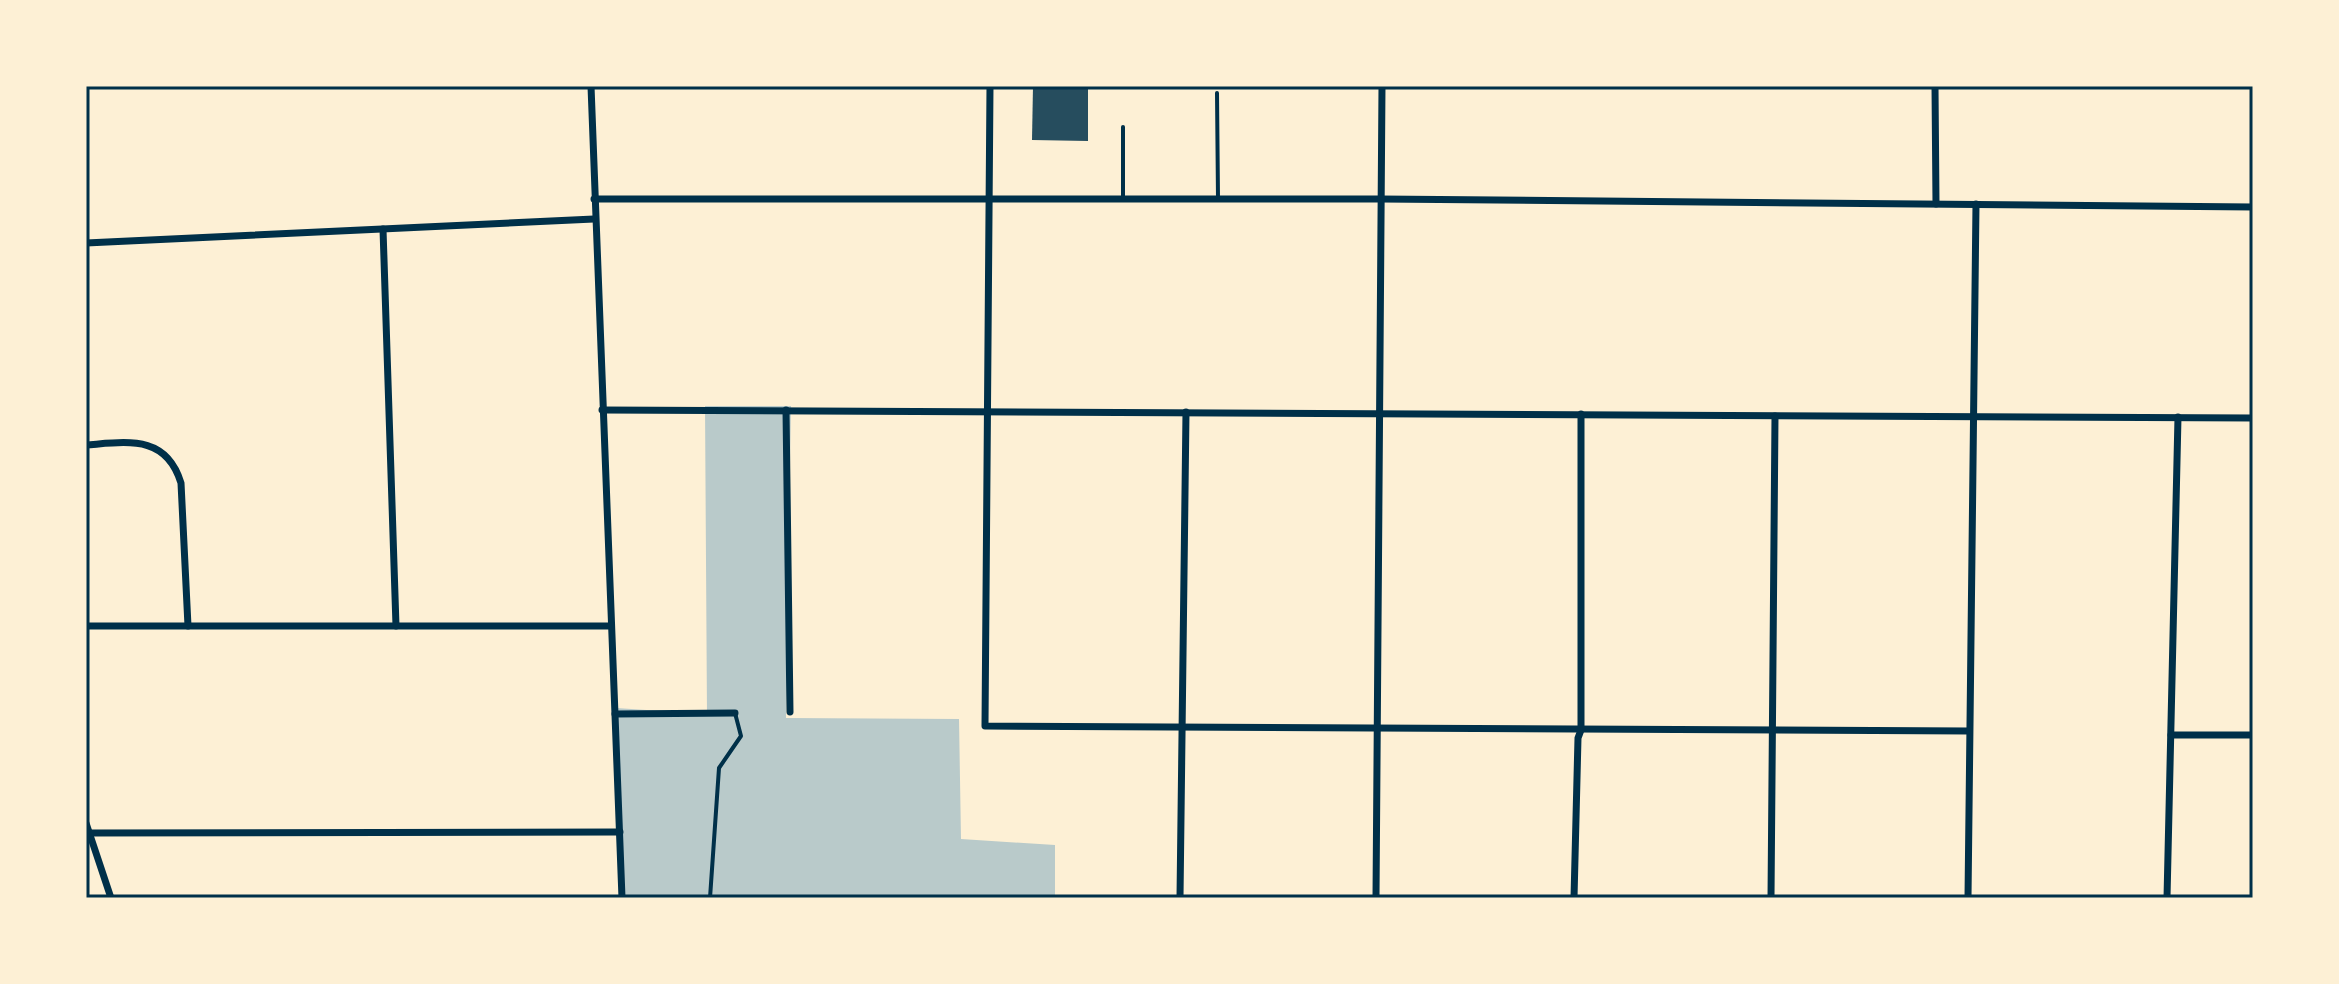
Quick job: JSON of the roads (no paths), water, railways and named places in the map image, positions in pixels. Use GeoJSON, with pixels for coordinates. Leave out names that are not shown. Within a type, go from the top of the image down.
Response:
{"type":"FeatureCollection","features":[{"type":"Feature","properties":{"kind":"street"},"geometry":{"type":"LineString","coordinates":[[591,86],[622,898]]}},
{"type":"Feature","properties":{"kind":"street"},"geometry":{"type":"LineString","coordinates":[[990,86],[985,726],[1969,731]]}},
{"type":"Feature","properties":{"kind":"street"},"geometry":{"type":"LineString","coordinates":[[1376,898],[1382,86]]}},
{"type":"Feature","properties":{"kind":"street"},"geometry":{"type":"LineString","coordinates":[[1935,86],[1936,204]]}},
{"type":"Feature","properties":{"kind":"street"},"geometry":{"type":"LineString","coordinates":[[594,199],[1381,199],[2253,207]]}},
{"type":"Feature","properties":{"kind":"street"},"geometry":{"type":"LineString","coordinates":[[1968,898],[1976,204]]}},
{"type":"Feature","properties":{"kind":"street"},"geometry":{"type":"LineString","coordinates":[[86,243],[594,219]]}},
{"type":"Feature","properties":{"kind":"street"},"geometry":{"type":"LineString","coordinates":[[383,229],[396,626]]}},
{"type":"Feature","properties":{"kind":"street"},"geometry":{"type":"LineString","coordinates":[[602,410],[2253,418]]}},
{"type":"Feature","properties":{"kind":"street"},"geometry":{"type":"LineString","coordinates":[[786,410],[790,712]]}},
{"type":"Feature","properties":{"kind":"street"},"geometry":{"type":"LineString","coordinates":[[1180,898],[1186,412]]}},
{"type":"Feature","properties":{"kind":"street"},"geometry":{"type":"LineString","coordinates":[[1574,898],[1578,738],[1581,730],[1581,414]]}},
{"type":"Feature","properties":{"kind":"street"},"geometry":{"type":"LineString","coordinates":[[1771,898],[1775,416]]}},
{"type":"Feature","properties":{"kind":"street"},"geometry":{"type":"LineString","coordinates":[[2167,898],[2178,417]]}},
{"type":"Feature","properties":{"kind":"street"},"geometry":{"type":"LineString","coordinates":[[86,445],[142,443],[157,448],[177,470],[181,483],[188,626]]}},
{"type":"Feature","properties":{"kind":"street"},"geometry":{"type":"LineString","coordinates":[[86,626],[611,626]]}},
{"type":"Feature","properties":{"kind":"street"},"geometry":{"type":"LineString","coordinates":[[615,714],[735,713]]}},
{"type":"Feature","properties":{"kind":"street"},"geometry":{"type":"LineString","coordinates":[[2171,735],[2253,735]]}},
{"type":"Feature","properties":{"kind":"street"},"geometry":{"type":"LineString","coordinates":[[86,823],[111,898]]}},
{"type":"Feature","properties":{"kind":"street"},"geometry":{"type":"LineString","coordinates":[[89,833],[620,832]]}},
{"type":"Feature","properties":{"kind":"lane"},"geometry":{"type":"LineString","coordinates":[[1217,93],[1218,199]]}},
{"type":"Feature","properties":{"kind":"lane"},"geometry":{"type":"LineString","coordinates":[[1123,127],[1123,199]]}},
{"type":"Feature","properties":{"kind":"lane"},"geometry":{"type":"LineString","coordinates":[[710,898],[719,768],[741,736],[735,713]]}}]}
